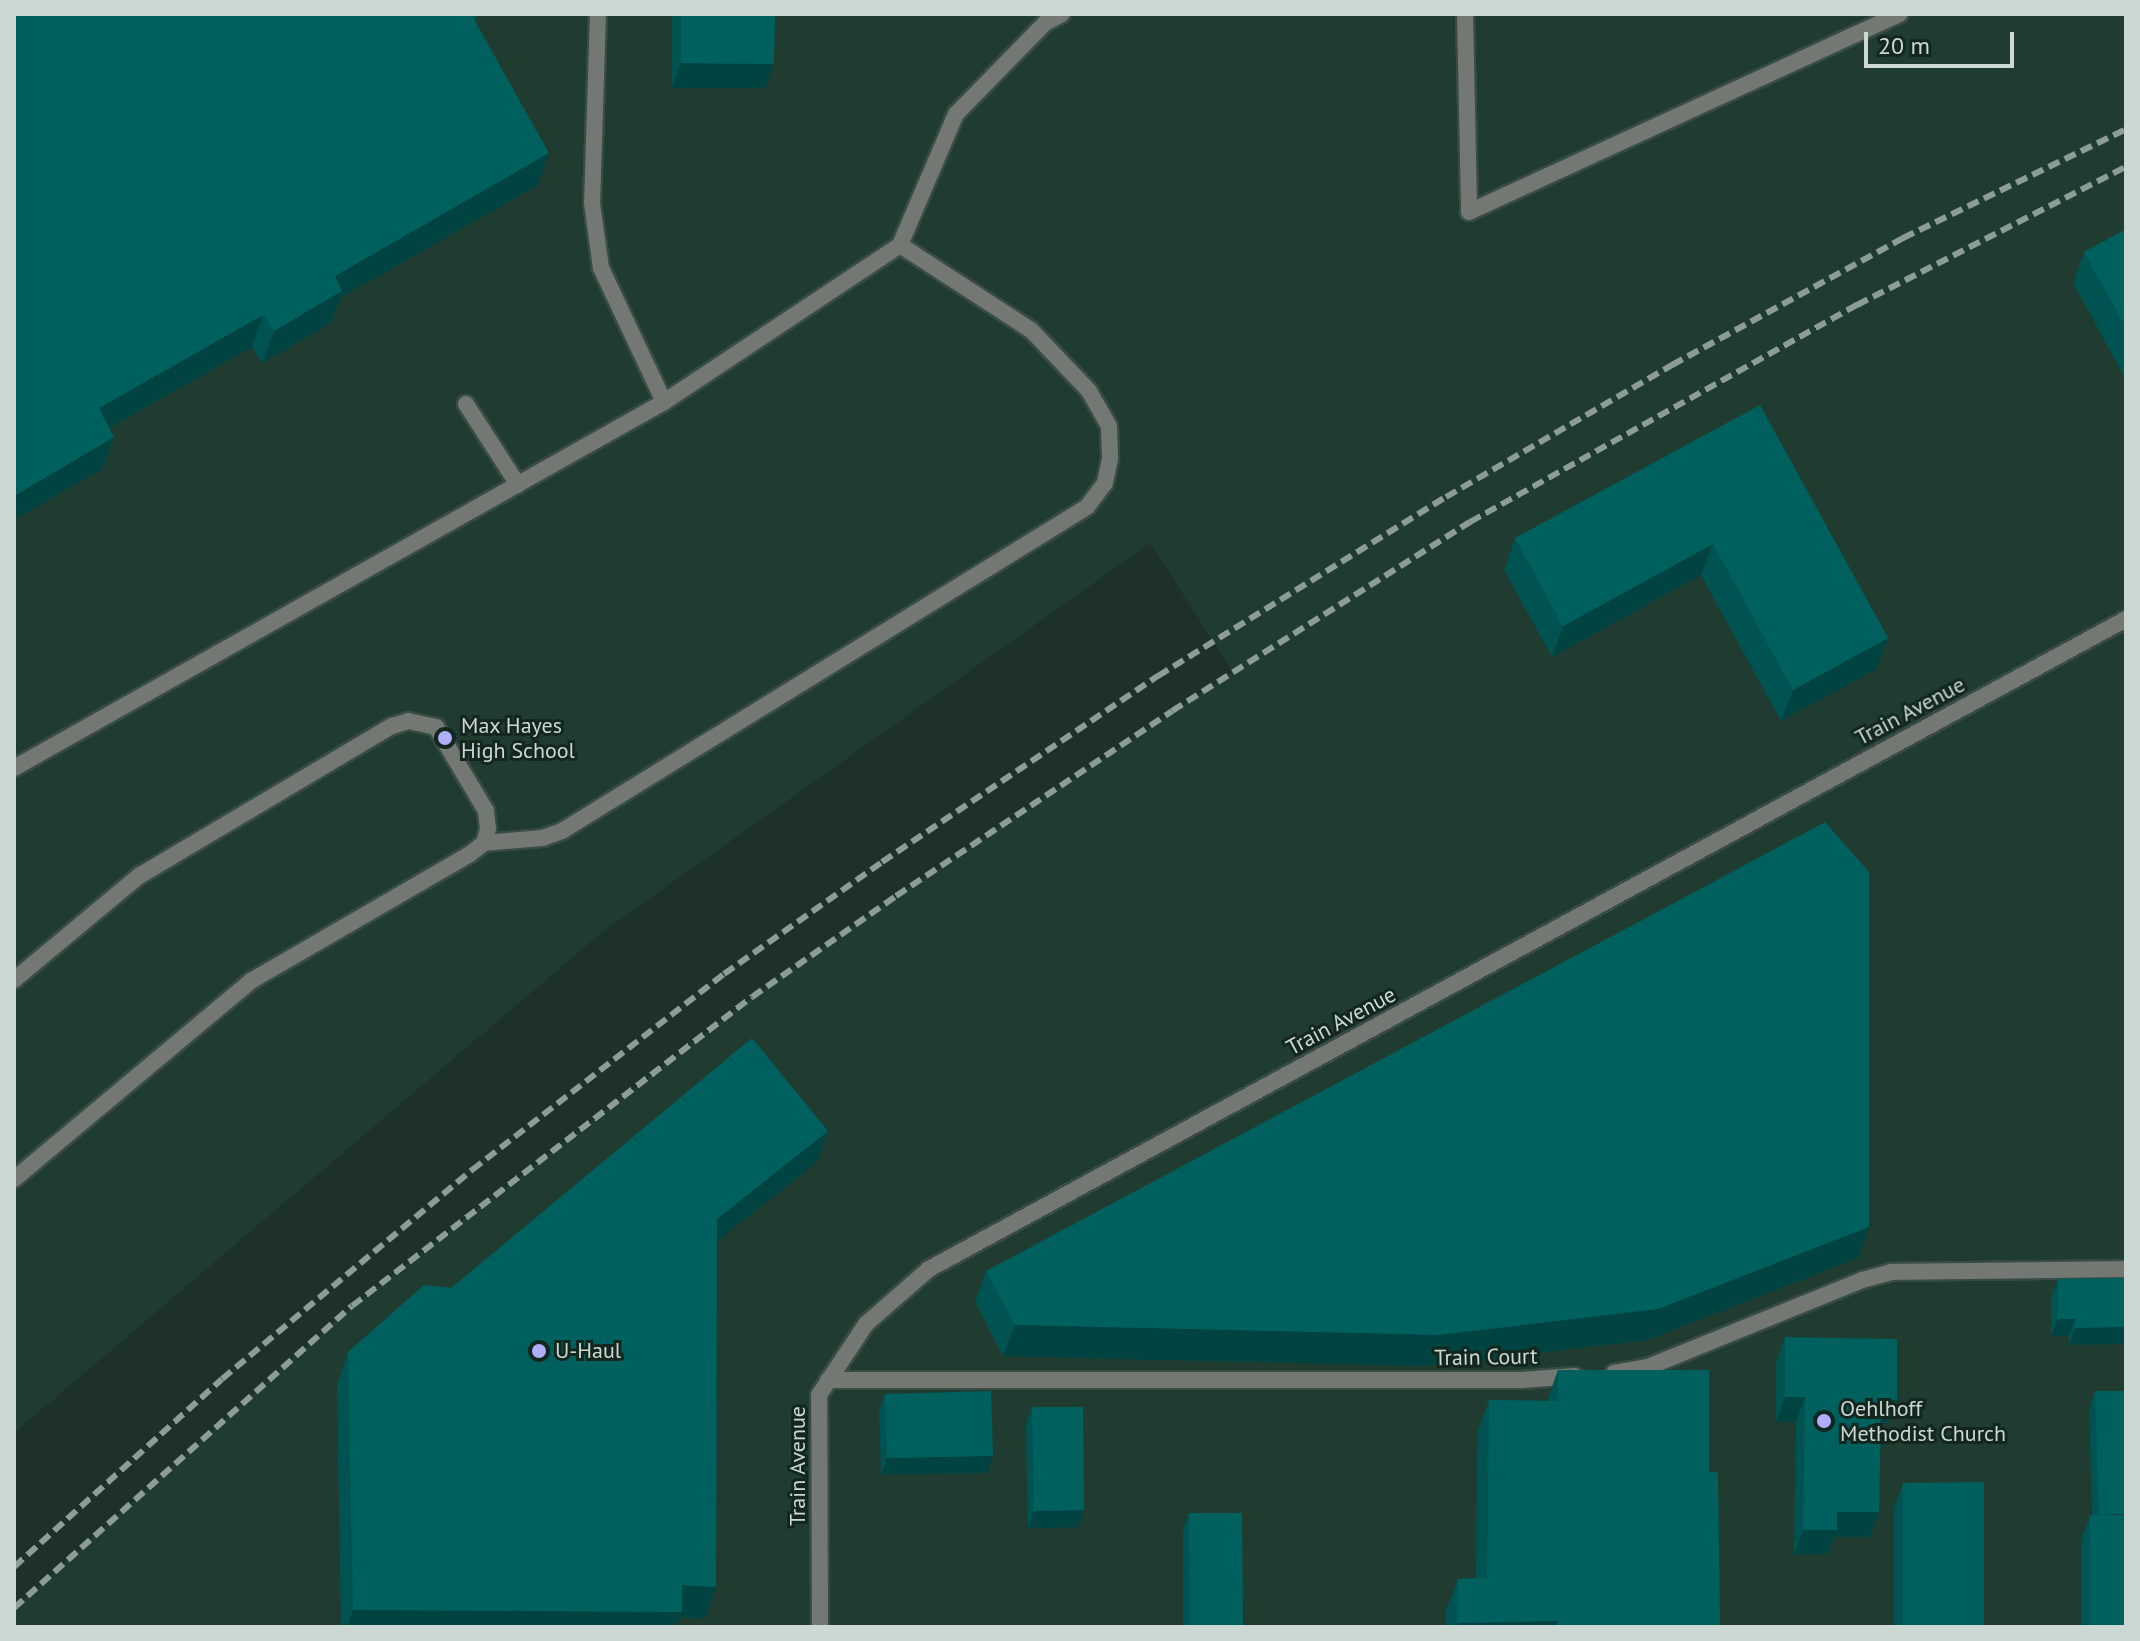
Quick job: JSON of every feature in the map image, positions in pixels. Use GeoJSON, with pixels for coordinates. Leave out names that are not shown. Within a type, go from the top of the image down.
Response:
{"type":"FeatureCollection","features":[{"type":"Feature","properties":{"kind":"street"},"geometry":{"type":"LineString","coordinates":[[598,14],[592,203],[601,268],[664,402]]}},
{"type":"Feature","properties":{"kind":"street"},"geometry":{"type":"LineString","coordinates":[[14,768],[664,402],[900,245],[956,114],[1045,18],[1062,14]]}},
{"type":"Feature","properties":{"kind":"street"},"geometry":{"type":"LineString","coordinates":[[1465,14],[1469,212],[1900,14]]}},
{"type":"Feature","properties":{"kind":"street"},"geometry":{"type":"LineString","coordinates":[[14,1179],[251,981],[484,843],[543,838],[562,831],[1087,507],[1105,483],[1110,459],[1109,426],[1089,391],[1031,330],[900,245]]}},
{"type":"Feature","properties":{"kind":"street"},"geometry":{"type":"LineString","coordinates":[[466,404],[518,485]]}},
{"type":"Feature","properties":{"kind":"street","name":"Train Avenue"},"geometry":{"type":"LineString","coordinates":[[820,1627],[819,1395],[866,1324],[929,1269],[2126,619]]}},
{"type":"Feature","properties":{"kind":"street"},"geometry":{"type":"LineString","coordinates":[[14,980],[139,876],[392,726],[408,721],[436,727],[486,811],[488,829],[484,843]]}},
{"type":"Feature","properties":{"kind":"street","name":"Train Court"},"geometry":{"type":"LineString","coordinates":[[828,1380],[1521,1380],[1613,1374],[1648,1367],[1862,1280],[1891,1272],[2126,1269]]}},
{"type":"Feature","properties":{"kind":"shaded area"},"geometry":{"type":"Polygon","coordinates":[[[14,14],[2126,14],[2126,1627],[14,1627],[14,1608],[352,1306],[752,997],[896,896],[1233,672],[1150,543],[601,933],[14,1433],[14,14]]]}},
{"type":"Feature","properties":{"kind":"building"},"geometry":{"type":"Polygon","coordinates":[[[14,14],[471,14],[549,153],[335,276],[342,291],[274,331],[263,315],[99,408],[114,437],[14,496],[14,14]]]}},
{"type":"Feature","properties":{"kind":"building"},"geometry":{"type":"Polygon","coordinates":[[[681,14],[775,14],[774,64],[681,63],[681,14]]]}},
{"type":"Feature","properties":{"kind":"building"},"geometry":{"type":"Polygon","coordinates":[[[2126,229],[2126,328],[2084,252],[2126,229]]]}},
{"type":"Feature","properties":{"kind":"building"},"geometry":{"type":"Polygon","coordinates":[[[1760,405],[1888,638],[1793,690],[1713,544],[1563,626],[1515,538],[1760,405]]]}},
{"type":"Feature","properties":{"kind":"building"},"geometry":{"type":"Polygon","coordinates":[[[1825,822],[1869,872],[1869,1227],[1658,1309],[1438,1335],[1015,1325],[986,1271],[1825,822]]]}},
{"type":"Feature","properties":{"kind":"building","name":"U-Haul"},"geometry":{"type":"Polygon","coordinates":[[[752,1038],[828,1131],[717,1219],[716,1587],[682,1585],[682,1612],[353,1610],[348,1352],[424,1285],[451,1288],[752,1038]]]}},
{"type":"Feature","properties":{"kind":"building"},"geometry":{"type":"Polygon","coordinates":[[[2126,1278],[2126,1327],[2075,1328],[2075,1319],[2058,1319],[2058,1279],[2126,1278]]]}},
{"type":"Feature","properties":{"kind":"building"},"geometry":{"type":"Polygon","coordinates":[[[1785,1337],[1897,1339],[1897,1400],[1881,1400],[1879,1512],[1837,1512],[1837,1530],[1803,1530],[1805,1397],[1785,1397],[1785,1337]]]}},
{"type":"Feature","properties":{"kind":"building"},"geometry":{"type":"Polygon","coordinates":[[[1558,1370],[1709,1370],[1709,1472],[1718,1472],[1720,1627],[1558,1627],[1558,1621],[1458,1623],[1458,1579],[1487,1578],[1489,1400],[1558,1401],[1558,1370]]]}},
{"type":"Feature","properties":{"kind":"building"},"geometry":{"type":"Polygon","coordinates":[[[991,1391],[993,1456],[887,1458],[885,1394],[991,1391]]]}},
{"type":"Feature","properties":{"kind":"building"},"geometry":{"type":"Polygon","coordinates":[[[2095,1391],[2126,1391],[2126,1514],[2099,1514],[2095,1391]]]}},
{"type":"Feature","properties":{"kind":"building"},"geometry":{"type":"Polygon","coordinates":[[[1032,1407],[1083,1407],[1084,1510],[1034,1511],[1032,1407]]]}},
{"type":"Feature","properties":{"kind":"building"},"geometry":{"type":"Polygon","coordinates":[[[1984,1482],[1984,1627],[1903,1627],[1903,1483],[1984,1482]]]}},
{"type":"Feature","properties":{"kind":"building"},"geometry":{"type":"Polygon","coordinates":[[[1189,1513],[1242,1513],[1243,1627],[1190,1627],[1189,1513]]]}},
{"type":"Feature","properties":{"kind":"building"},"geometry":{"type":"Polygon","coordinates":[[[2090,1515],[2126,1515],[2126,1627],[2090,1627],[2090,1515]]]}},
{"type":"Feature","properties":{"kind":"railway"},"geometry":{"type":"LineString","coordinates":[[14,1567],[222,1379],[472,1170],[724,974],[882,862],[1158,676],[1446,497],[1672,365],[1903,238],[2126,129]]}},
{"type":"Feature","properties":{"kind":"railway"},"geometry":{"type":"LineString","coordinates":[[14,1608],[352,1306],[752,997],[896,896],[1172,711],[1470,522],[1857,305],[2126,167]]}},
{"type":"Feature","properties":{"kind":"place","name":"Max Hayes High School"},"geometry":{"type":"Point","coordinates":[445,738]}},
{"type":"Feature","properties":{"kind":"place","name":"U-Haul"},"geometry":{"type":"Point","coordinates":[539,1351]}},
{"type":"Feature","properties":{"kind":"place","name":"Oehlhoff Methodist Church"},"geometry":{"type":"Point","coordinates":[1824,1421]}}]}
